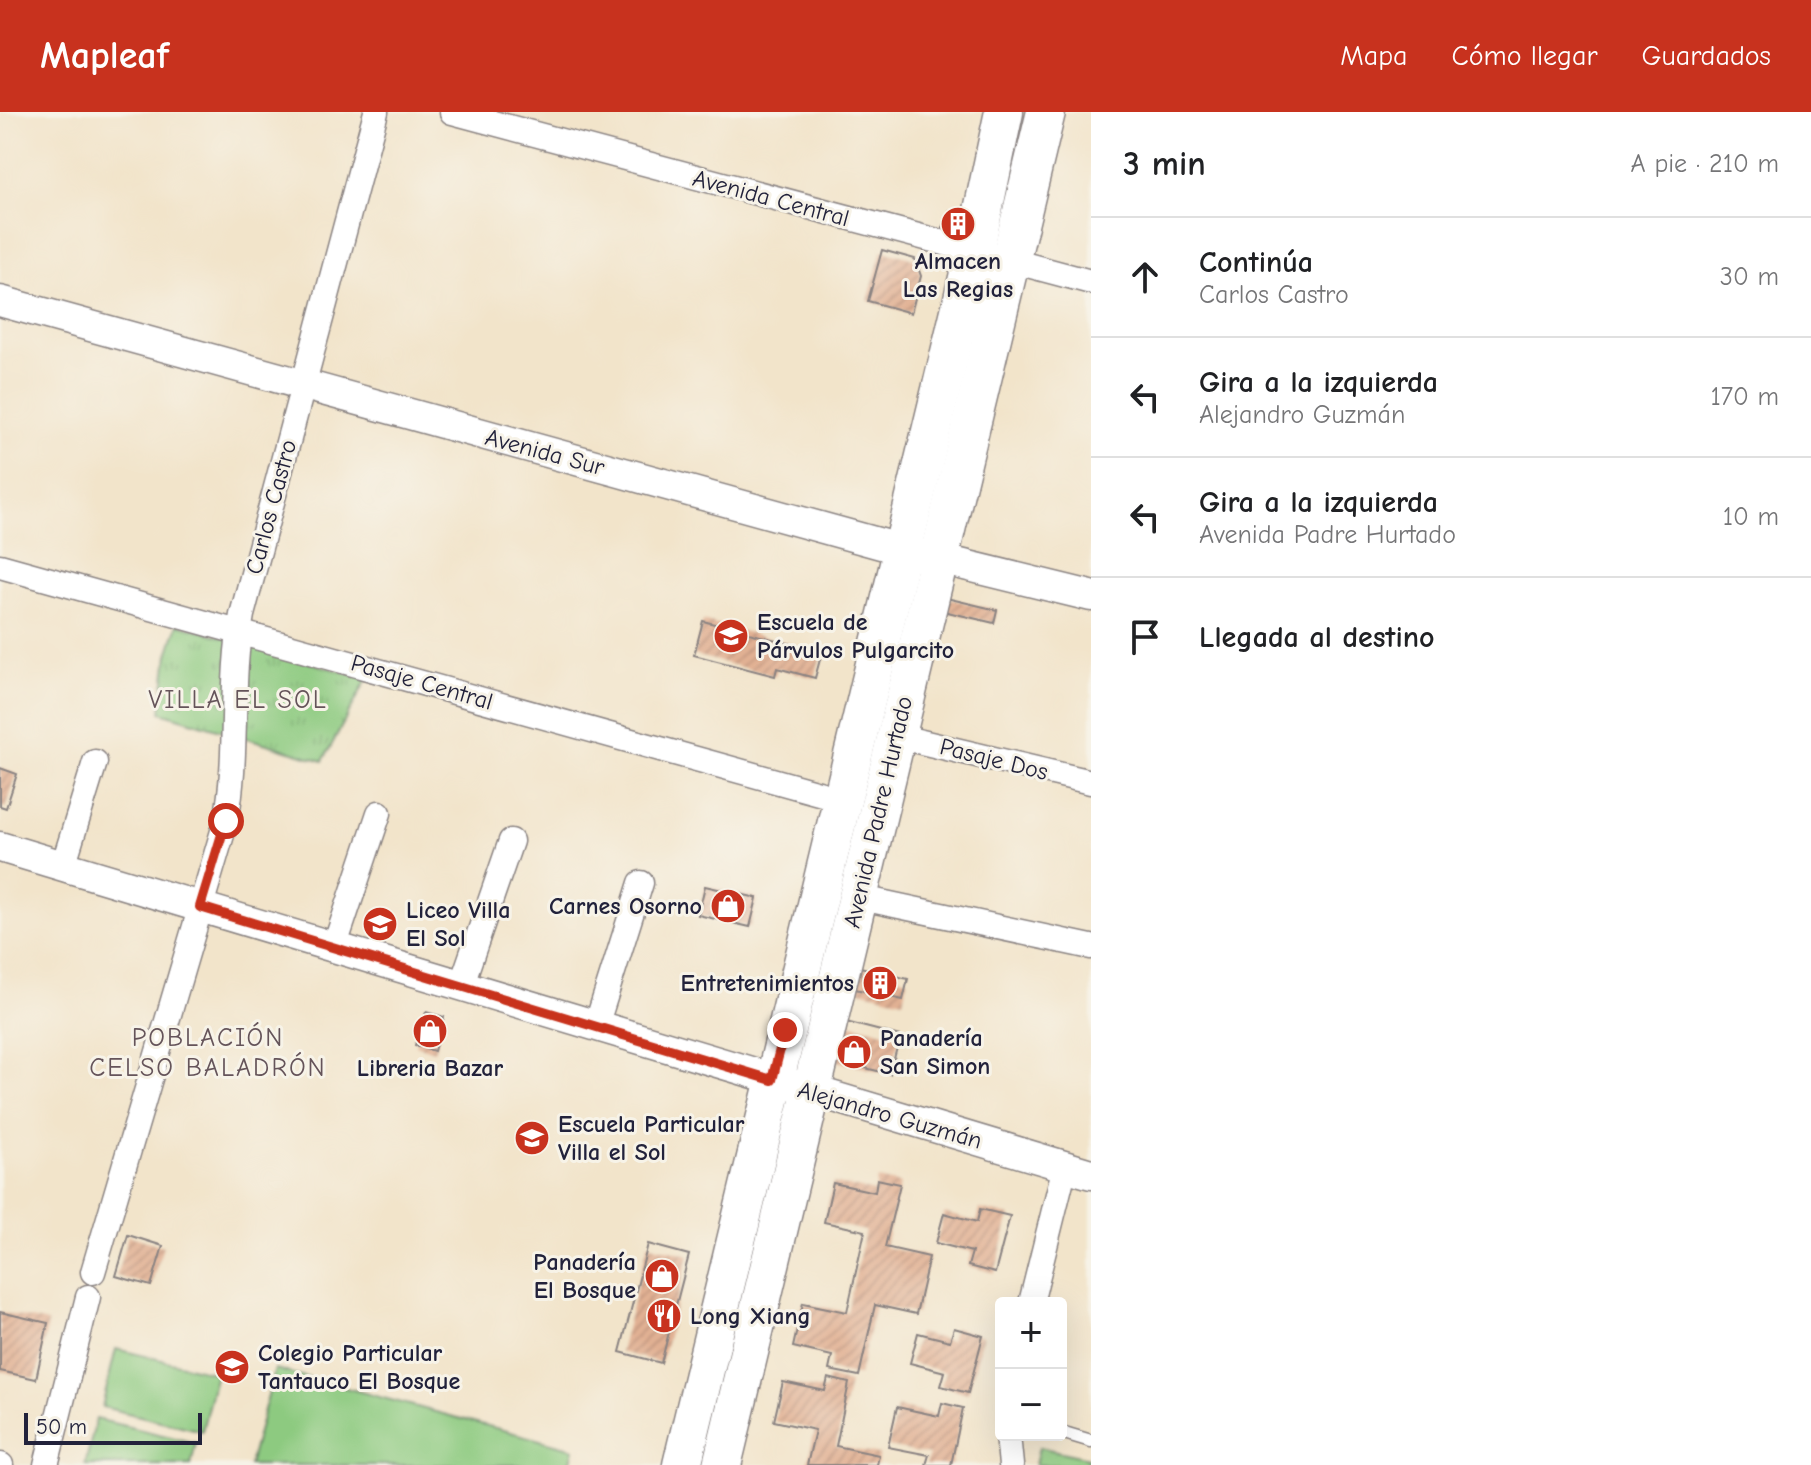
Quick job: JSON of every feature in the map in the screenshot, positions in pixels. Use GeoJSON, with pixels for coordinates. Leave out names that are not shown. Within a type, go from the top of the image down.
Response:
{"type":"FeatureCollection","features":[{"type":"Feature","properties":{"kind":"main road","name":"Avenida Padre Hurtado"},"geometry":{"type":"LineString","coordinates":[[992,258],[1004,112]]}},
{"type":"Feature","properties":{"kind":"main road","name":"Avenida Padre Hurtado"},"geometry":{"type":"LineString","coordinates":[[682,1465],[772,1080],[844,800],[921,554],[992,258],[1046,112]]}},
{"type":"Feature","properties":{"kind":"main road","name":"Avenida Padre Hurtado"},"geometry":{"type":"LineString","coordinates":[[722,1465],[896,736],[921,554]]}},
{"type":"Feature","properties":{"kind":"street","name":"Carlos Castro"},"geometry":{"type":"LineString","coordinates":[[93,1272],[231,797],[239,631],[376,112]]}},
{"type":"Feature","properties":{"kind":"street","name":"Avenida Central"},"geometry":{"type":"LineString","coordinates":[[452,112],[1091,282]]}},
{"type":"Feature","properties":{"kind":"street","name":"Avenida Sur"},"geometry":{"type":"LineString","coordinates":[[0,301],[921,554],[1091,596]]}},
{"type":"Feature","properties":{"kind":"street","name":"Pasaje Central"},"geometry":{"type":"LineString","coordinates":[[0,566],[844,800]]}},
{"type":"Feature","properties":{"kind":"street","name":"Pasaje Dos"},"geometry":{"type":"LineString","coordinates":[[896,736],[1091,782]]}},
{"type":"Feature","properties":{"kind":"street"},"geometry":{"type":"LineString","coordinates":[[63,866],[95,762]]}},
{"type":"Feature","properties":{"kind":"street"},"geometry":{"type":"LineString","coordinates":[[334,948],[379,813]]}},
{"type":"Feature","properties":{"kind":"street"},"geometry":{"type":"LineString","coordinates":[[461,986],[511,841]]}},
{"type":"Feature","properties":{"kind":"street","name":"Alejandro Guzmán"},"geometry":{"type":"LineString","coordinates":[[0,847],[1078,1170]]}},
{"type":"Feature","properties":{"kind":"street"},"geometry":{"type":"LineString","coordinates":[[596,1026],[641,883]]}},
{"type":"Feature","properties":{"kind":"street"},"geometry":{"type":"LineString","coordinates":[[857,897],[1091,947]]}},
{"type":"Feature","properties":{"kind":"street"},"geometry":{"type":"LineString","coordinates":[[1033,1297],[1078,1170]]}},
{"type":"Feature","properties":{"kind":"street"},"geometry":{"type":"LineString","coordinates":[[46,1465],[88,1297]]}},
{"type":"Feature","properties":{"kind":"street"},"geometry":{"type":"LineString","coordinates":[[1009,1441],[1011,1465]]}},
{"type":"Feature","properties":{"kind":"lane"},"geometry":{"type":"LineString","coordinates":[[1067,1434],[1091,1441]]}},
{"type":"Feature","properties":{"kind":"green space"},"geometry":{"type":"Polygon","coordinates":[[[178,624],[367,679],[323,761],[161,712],[168,655],[178,624]]]}},
{"type":"Feature","properties":{"kind":"green space"},"geometry":{"type":"Polygon","coordinates":[[[116,1349],[216,1373],[202,1431],[102,1407],[116,1349]]]}},
{"type":"Feature","properties":{"kind":"green space"},"geometry":{"type":"Polygon","coordinates":[[[275,1369],[574,1449],[570,1465],[249,1465],[275,1369]]]}},
{"type":"Feature","properties":{"kind":"green space"},"geometry":{"type":"Polygon","coordinates":[[[96,1419],[196,1443],[191,1465],[85,1465],[96,1419]]]}},
{"type":"Feature","properties":{"kind":"green space"},"geometry":{"type":"Polygon","coordinates":[[[1039,1447],[1088,1458],[1086,1465],[1035,1465],[1039,1447]]]}},
{"type":"Feature","properties":{"kind":"building","name":"Almacen Las Regias"},"geometry":{"type":"Polygon","coordinates":[[[949,211],[973,218],[968,238],[942,230],[949,211]]]}},
{"type":"Feature","properties":{"kind":"building"},"geometry":{"type":"Polygon","coordinates":[[[882,250],[915,259],[921,276],[911,313],[868,301],[882,250]]]}},
{"type":"Feature","properties":{"kind":"building"},"geometry":{"type":"Polygon","coordinates":[[[942,597],[997,610],[994,623],[939,610],[942,597]]]}},
{"type":"Feature","properties":{"kind":"building","name":"Escuela de Párvulos Pulgarcito"},"geometry":{"type":"Polygon","coordinates":[[[703,621],[822,652],[815,678],[777,668],[775,676],[694,655],[703,621]]]}},
{"type":"Feature","properties":{"kind":"building"},"geometry":{"type":"Polygon","coordinates":[[[0,768],[17,774],[6,808],[0,806],[0,768]]]}},
{"type":"Feature","properties":{"kind":"building","name":"Carnes Osorno"},"geometry":{"type":"Polygon","coordinates":[[[705,886],[757,898],[750,927],[698,915],[705,886]]]}},
{"type":"Feature","properties":{"kind":"building","name":"Entretenimientos"},"geometry":{"type":"Polygon","coordinates":[[[856,966],[908,979],[903,1000],[851,988],[856,966]]]}},
{"type":"Feature","properties":{"kind":"building","name":"Libreria Bazar"},"geometry":{"type":"Polygon","coordinates":[[[426,1012],[444,1017],[434,1051],[415,1045],[426,1012]]]}},
{"type":"Feature","properties":{"kind":"building"},"geometry":{"type":"Polygon","coordinates":[[[842,1021],[900,1036],[890,1074],[832,1060],[842,1021]]]}},
{"type":"Feature","properties":{"kind":"building"},"geometry":{"type":"Polygon","coordinates":[[[877,1179],[900,1184],[885,1247],[929,1257],[916,1314],[875,1305],[859,1376],[829,1370],[832,1356],[793,1347],[803,1303],[847,1312],[865,1231],[824,1222],[833,1183],[875,1192],[877,1179]]]}},
{"type":"Feature","properties":{"kind":"building"},"geometry":{"type":"Polygon","coordinates":[[[980,1209],[1010,1216],[995,1273],[968,1266],[972,1252],[936,1243],[944,1213],[977,1222],[980,1209]]]}},
{"type":"Feature","properties":{"kind":"building"},"geometry":{"type":"Polygon","coordinates":[[[128,1235],[163,1246],[151,1286],[116,1276],[128,1235]]]}},
{"type":"Feature","properties":{"kind":"building"},"geometry":{"type":"Polygon","coordinates":[[[648,1244],[689,1255],[661,1363],[620,1352],[648,1244]]]}},
{"type":"Feature","properties":{"kind":"building"},"geometry":{"type":"Polygon","coordinates":[[[0,1312],[48,1323],[36,1379],[0,1371],[0,1312]]]}},
{"type":"Feature","properties":{"kind":"building"},"geometry":{"type":"Polygon","coordinates":[[[954,1328],[983,1336],[968,1393],[941,1386],[945,1372],[910,1363],[918,1333],[950,1341],[954,1328]]]}},
{"type":"Feature","properties":{"kind":"building"},"geometry":{"type":"Polygon","coordinates":[[[828,1378],[849,1383],[836,1446],[879,1455],[877,1465],[807,1465],[815,1430],[774,1421],[783,1382],[825,1391],[828,1378]]]}},
{"type":"Feature","properties":{"kind":"building"},"geometry":{"type":"Polygon","coordinates":[[[942,1403],[963,1408],[951,1465],[926,1465],[929,1455],[888,1447],[897,1407],[939,1416],[942,1403]]]}},
{"type":"Feature","properties":{"kind":"place","name":"Almacen Las Regias"},"geometry":{"type":"Point","coordinates":[958,224]}},
{"type":"Feature","properties":{"kind":"place","name":"Escuela de Párvulos Pulgarcito"},"geometry":{"type":"Point","coordinates":[731,636]}},
{"type":"Feature","properties":{"kind":"place","name":"Carnes Osorno"},"geometry":{"type":"Point","coordinates":[728,906]}},
{"type":"Feature","properties":{"kind":"place","name":"Liceo Villa El Sol"},"geometry":{"type":"Point","coordinates":[380,924]}},
{"type":"Feature","properties":{"kind":"place","name":"Entretenimientos"},"geometry":{"type":"Point","coordinates":[880,983]}},
{"type":"Feature","properties":{"kind":"place","name":"Libreria Bazar"},"geometry":{"type":"Point","coordinates":[430,1031]}},
{"type":"Feature","properties":{"kind":"place","name":"Panadería San Simon"},"geometry":{"type":"Point","coordinates":[854,1052]}},
{"type":"Feature","properties":{"kind":"place","name":"Escuela Particular Villa el Sol"},"geometry":{"type":"Point","coordinates":[532,1138]}},
{"type":"Feature","properties":{"kind":"place","name":"Panadería El Bosque"},"geometry":{"type":"Point","coordinates":[662,1276]}},
{"type":"Feature","properties":{"kind":"place","name":"Long Xiang"},"geometry":{"type":"Point","coordinates":[664,1316]}},
{"type":"Feature","properties":{"kind":"place","name":"Colegio Particular Tantauco El Bosque"},"geometry":{"type":"Point","coordinates":[232,1367]}},
{"type":"Feature","properties":{"kind":"district","name":"VILLA EL SOL"},"geometry":{"type":"Point","coordinates":[238,699]}},
{"type":"Feature","properties":{"kind":"district","name":"POBLACIÓN CELSO BALADRÓN"},"geometry":{"type":"Point","coordinates":[208,1052]}},
{"type":"Feature","properties":{"kind":"route"},"geometry":{"type":"LineString","coordinates":[[226,821],[200,907],[772,1080],[785,1030]]}}]}
